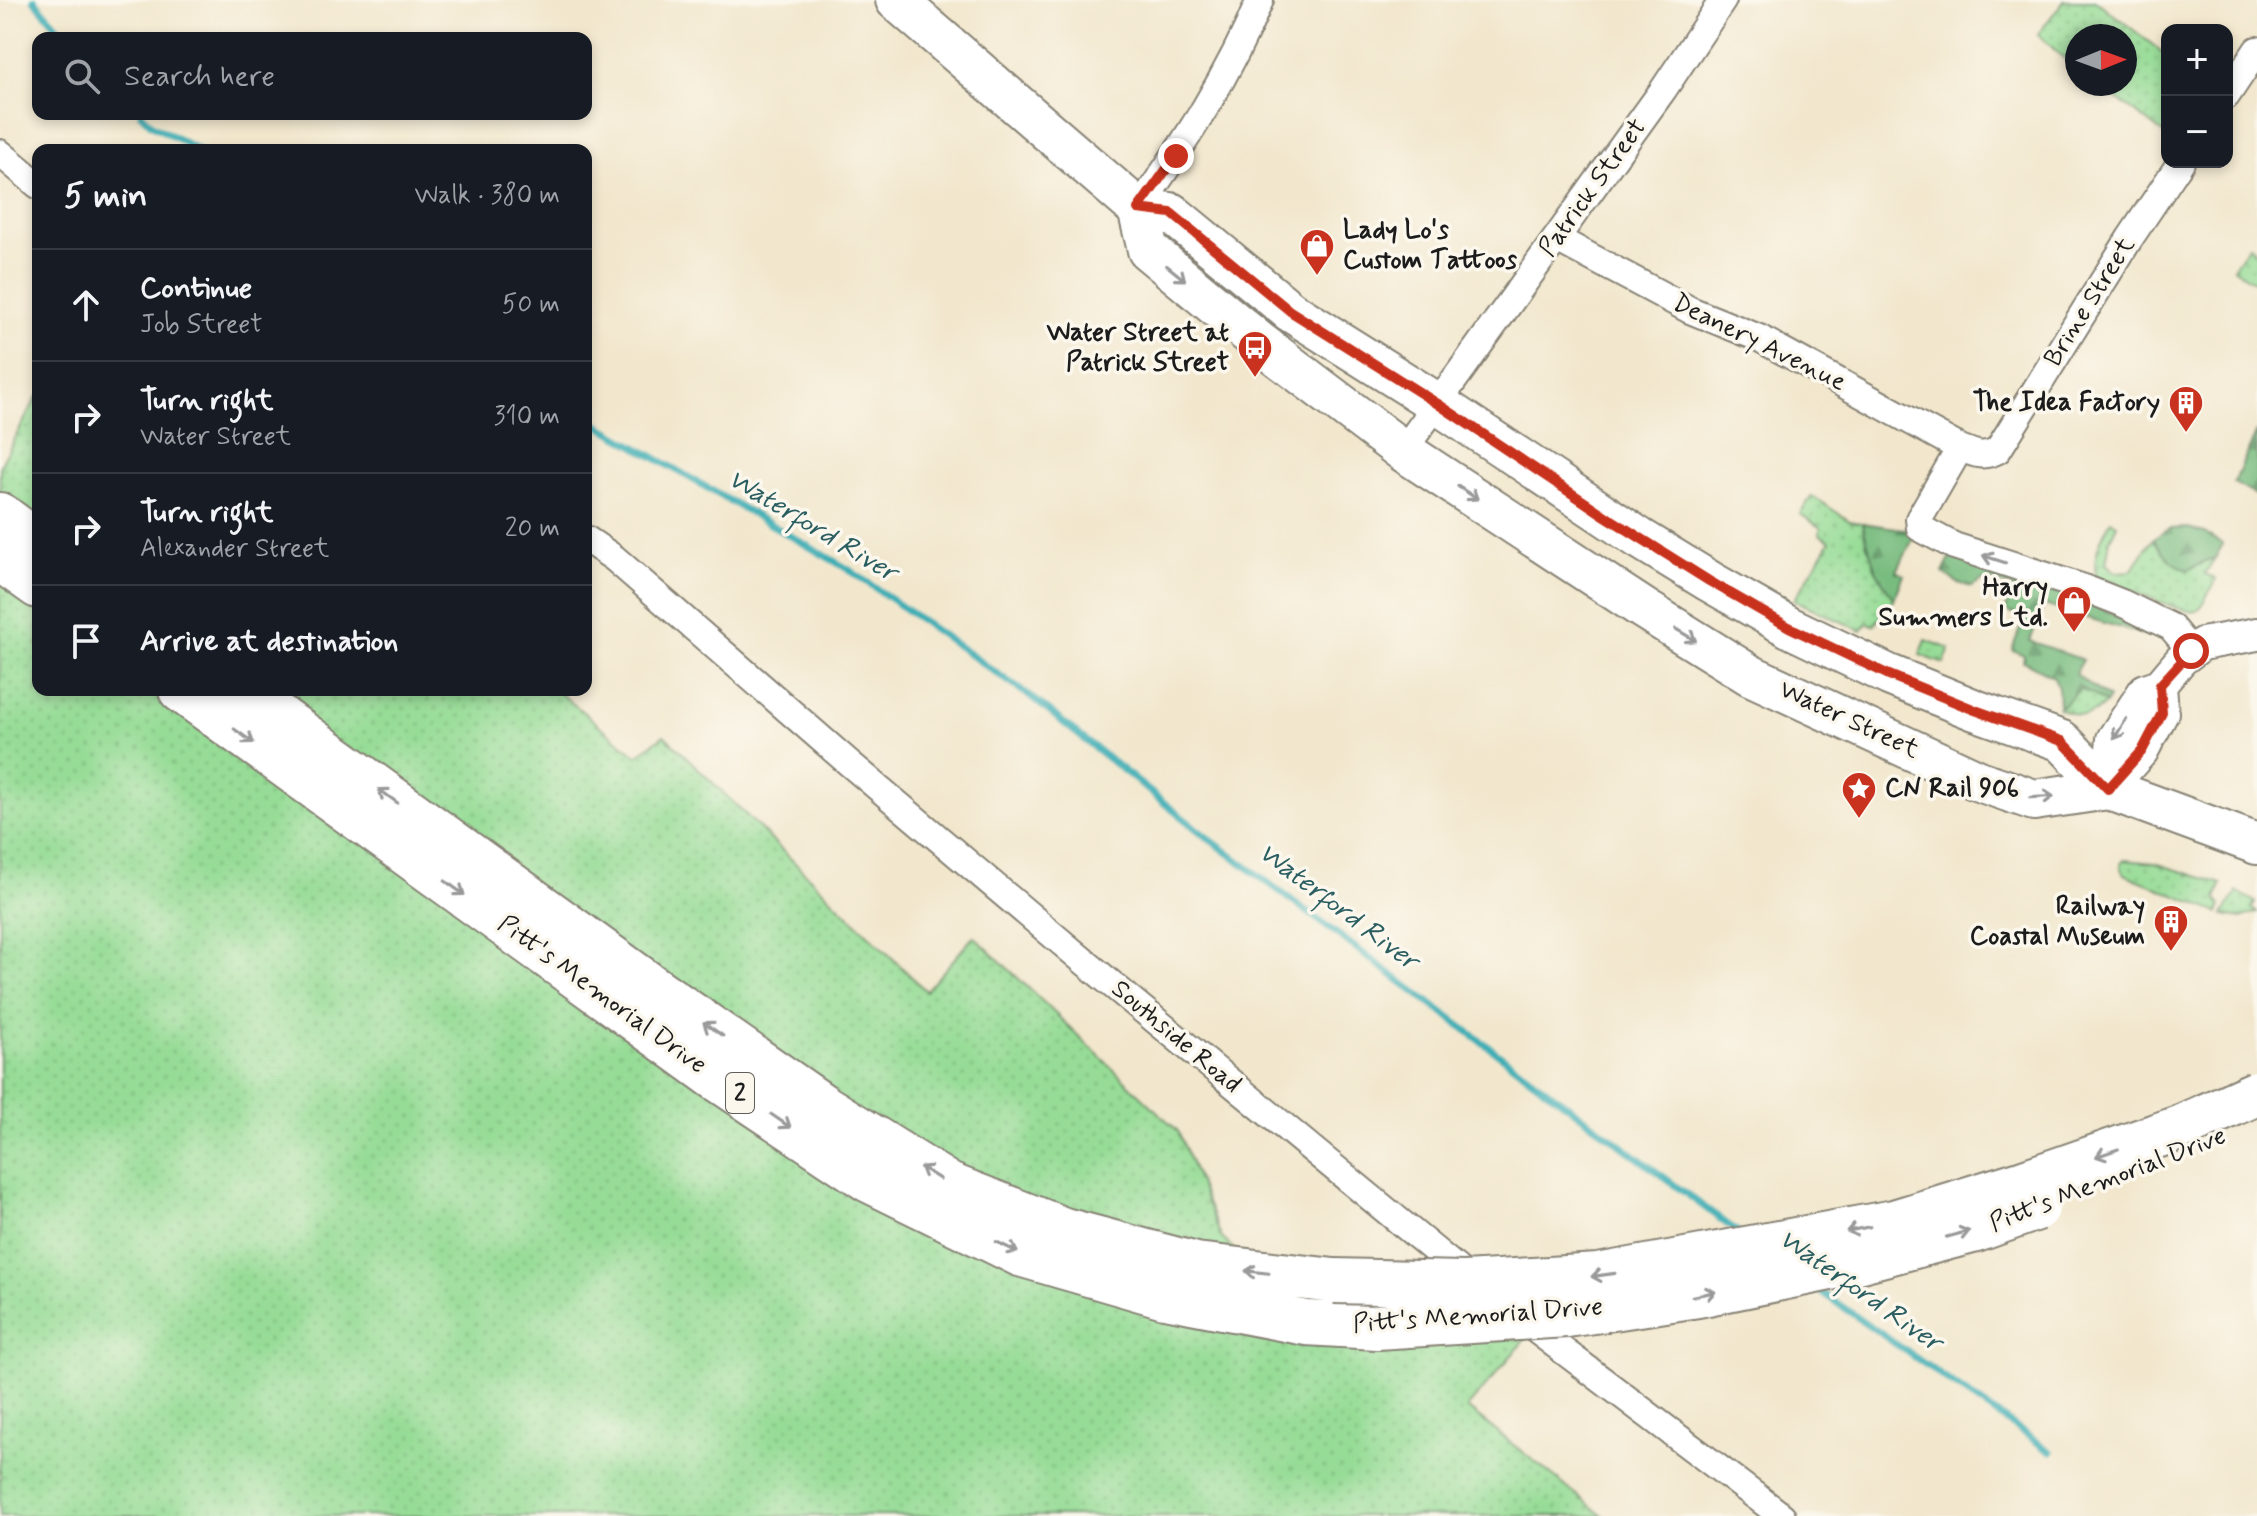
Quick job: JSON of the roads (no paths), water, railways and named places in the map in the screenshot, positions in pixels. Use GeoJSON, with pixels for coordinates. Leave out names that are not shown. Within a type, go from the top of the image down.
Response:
{"type":"FeatureCollection","features":[{"type":"Feature","properties":{"kind":"highway"},"geometry":{"type":"LineString","coordinates":[[0,515],[32,539]]}},
{"type":"Feature","properties":{"kind":"highway"},"geometry":{"type":"LineString","coordinates":[[0,559],[32,582]]}},
{"type":"Feature","properties":{"kind":"highway","name":"Pitt's Memorial Drive"},"geometry":{"type":"LineString","coordinates":[[189,696],[715,1077],[869,1180],[1020,1254],[1165,1296],[1306,1323],[1377,1327],[1567,1315],[1698,1295],[1830,1268],[1976,1230],[2177,1158],[2257,1123]]}},
{"type":"Feature","properties":{"kind":"highway","name":"Pitt's Memorial Drive"},"geometry":{"type":"LineString","coordinates":[[250,696],[652,987],[824,1107],[949,1185],[1064,1230],[1196,1265],[1334,1281],[1464,1284],[1598,1276],[1894,1222],[2021,1183],[2179,1128],[2257,1093]]}},
{"type":"Feature","properties":{"kind":"main road"},"geometry":{"type":"LineString","coordinates":[[896,0],[1138,209],[1171,213],[1290,311],[1438,404],[1651,545],[1789,627],[1889,675],[2062,741],[2108,789],[2257,844]]}},
{"type":"Feature","properties":{"kind":"main road","name":"Water Street"},"geometry":{"type":"LineString","coordinates":[[1138,209],[1148,250],[1259,342],[1403,451],[1644,609],[1759,679],[1979,781],[2034,800],[2108,789]]}},
{"type":"Feature","properties":{"kind":"street"},"geometry":{"type":"LineString","coordinates":[[1138,209],[1188,139],[1225,73],[1260,0]]}},
{"type":"Feature","properties":{"kind":"street","name":"Patrick Street"},"geometry":{"type":"LineString","coordinates":[[1403,451],[1663,90],[1723,0]]}},
{"type":"Feature","properties":{"kind":"street"},"geometry":{"type":"LineString","coordinates":[[2233,86],[2257,50]]}},
{"type":"Feature","properties":{"kind":"street"},"geometry":{"type":"LineString","coordinates":[[0,153],[32,180]]}},
{"type":"Feature","properties":{"kind":"street","name":"Brine Street"},"geometry":{"type":"LineString","coordinates":[[1960,448],[1977,455],[1988,455],[1998,450],[2122,250],[2177,168]]}},
{"type":"Feature","properties":{"kind":"street","name":"Deanery Avenue"},"geometry":{"type":"LineString","coordinates":[[1557,239],[1690,310],[1759,338],[1960,448]]}},
{"type":"Feature","properties":{"kind":"street"},"geometry":{"type":"LineString","coordinates":[[1960,448],[1919,519],[1920,528],[1954,546],[2122,603],[2171,627],[2191,651]]}},
{"type":"Feature","properties":{"kind":"street","name":"Southside Road"},"geometry":{"type":"LineString","coordinates":[[592,543],[614,558],[849,763],[1080,958],[1443,1259],[1782,1516]]}},
{"type":"Feature","properties":{"kind":"street"},"geometry":{"type":"LineString","coordinates":[[2108,789],[2142,751],[2162,713],[2160,685],[2191,651],[2213,641],[2257,634]]}},
{"type":"Feature","properties":{"kind":"waterway","name":"Waterford River"},"geometry":{"type":"LineString","coordinates":[[34,0],[62,32]]}},
{"type":"Feature","properties":{"kind":"waterway","name":"Waterford River"},"geometry":{"type":"LineString","coordinates":[[147,120],[187,144]]}},
{"type":"Feature","properties":{"kind":"waterway","name":"Waterford River"},"geometry":{"type":"LineString","coordinates":[[592,421],[848,569],[1035,700],[1208,838],[1739,1233]]}},
{"type":"Feature","properties":{"kind":"waterway","name":"Waterford River"},"geometry":{"type":"LineString","coordinates":[[1814,1287],[2051,1452]]}},
{"type":"Feature","properties":{"kind":"place","name":"Lady Lo's Custom Tattoos"},"geometry":{"type":"Point","coordinates":[1317,277]}},
{"type":"Feature","properties":{"kind":"place","name":"Water Street at Patrick Street"},"geometry":{"type":"Point","coordinates":[1255,379]}},
{"type":"Feature","properties":{"kind":"place","name":"The Idea Factory"},"geometry":{"type":"Point","coordinates":[2186,434]}},
{"type":"Feature","properties":{"kind":"place","name":"Harry Summers Ltd."},"geometry":{"type":"Point","coordinates":[2074,634]}},
{"type":"Feature","properties":{"kind":"place","name":"CN Rail 906"},"geometry":{"type":"Point","coordinates":[1859,820]}},
{"type":"Feature","properties":{"kind":"place","name":"Railway Coastal Museum"},"geometry":{"type":"Point","coordinates":[2171,953]}}]}
